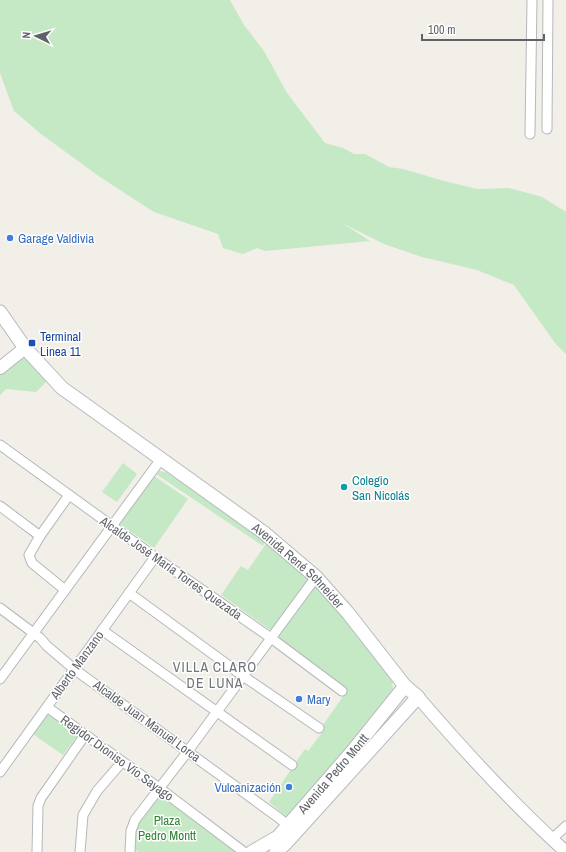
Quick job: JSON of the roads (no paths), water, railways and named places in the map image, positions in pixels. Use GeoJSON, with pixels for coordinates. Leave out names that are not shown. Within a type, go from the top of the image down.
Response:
{"type":"FeatureCollection","features":[{"type":"Feature","properties":{"kind":"main road","name":"Avenida René Schneider"},"geometry":{"type":"LineString","coordinates":[[0,312],[25,348],[62,388],[263,532],[316,577],[348,613],[405,686],[418,697]]}},
{"type":"Feature","properties":{"kind":"main road","name":"Avenida Pedro Montt"},"geometry":{"type":"LineString","coordinates":[[276,852],[292,828],[405,686]]}},
{"type":"Feature","properties":{"kind":"main road","name":"Avenida Pedro Montt"},"geometry":{"type":"LineString","coordinates":[[252,852],[292,828],[418,697]]}},
{"type":"Feature","properties":{"kind":"street"},"geometry":{"type":"LineString","coordinates":[[530,134],[532,0]]}},
{"type":"Feature","properties":{"kind":"street"},"geometry":{"type":"LineString","coordinates":[[547,129],[548,0]]}},
{"type":"Feature","properties":{"kind":"street"},"geometry":{"type":"LineString","coordinates":[[0,368],[25,348]]}},
{"type":"Feature","properties":{"kind":"street","name":"Alcalde José María Torres Quezada"},"geometry":{"type":"LineString","coordinates":[[0,445],[155,557],[271,638],[342,691]]}},
{"type":"Feature","properties":{"kind":"street"},"geometry":{"type":"LineString","coordinates":[[0,679],[160,459]]}},
{"type":"Feature","properties":{"kind":"street"},"geometry":{"type":"LineString","coordinates":[[65,590],[30,561],[30,552],[69,495]]}},
{"type":"Feature","properties":{"kind":"street"},"geometry":{"type":"LineString","coordinates":[[0,506],[40,536]]}},
{"type":"Feature","properties":{"kind":"street","name":"Alberto Manzano"},"geometry":{"type":"LineString","coordinates":[[0,772],[4,760],[47,707],[155,557]]}},
{"type":"Feature","properties":{"kind":"street"},"geometry":{"type":"LineString","coordinates":[[130,852],[131,832],[135,820],[188,751],[316,577]]}},
{"type":"Feature","properties":{"kind":"street"},"geometry":{"type":"LineString","coordinates":[[129,593],[243,676],[319,728]]}},
{"type":"Feature","properties":{"kind":"street","name":"Alcalde Juan Manuel Lorca"},"geometry":{"type":"LineString","coordinates":[[0,608],[34,633],[74,669],[292,828]]}},
{"type":"Feature","properties":{"kind":"street"},"geometry":{"type":"LineString","coordinates":[[102,630],[292,765]]}},
{"type":"Feature","properties":{"kind":"street","name":"Avenida René Schneider"},"geometry":{"type":"LineString","coordinates":[[418,697],[475,762],[566,852]]}},
{"type":"Feature","properties":{"kind":"street","name":"Regidor Dioniso Vío Sayago"},"geometry":{"type":"LineString","coordinates":[[47,707],[244,852]]}},
{"type":"Feature","properties":{"kind":"street"},"geometry":{"type":"LineString","coordinates":[[37,852],[38,806],[41,798],[85,736]]}},
{"type":"Feature","properties":{"kind":"street"},"geometry":{"type":"LineString","coordinates":[[80,852],[83,814],[98,791],[122,762]]}},
{"type":"Feature","properties":{"kind":"street"},"geometry":{"type":"LineString","coordinates":[[552,839],[566,826]]}},
{"type":"Feature","properties":{"kind":"place","name":"Garage Valdivia"},"geometry":{"type":"Point","coordinates":[10,238]}},
{"type":"Feature","properties":{"kind":"place","name":"Terminal Linea 11"},"geometry":{"type":"Point","coordinates":[32,343]}},
{"type":"Feature","properties":{"kind":"place","name":"Colegio San Nicolás"},"geometry":{"type":"Point","coordinates":[344,487]}},
{"type":"Feature","properties":{"kind":"place","name":"Mary"},"geometry":{"type":"Point","coordinates":[299,699]}},
{"type":"Feature","properties":{"kind":"place","name":"Vulcanización"},"geometry":{"type":"Point","coordinates":[289,787]}},
{"type":"Feature","properties":{"kind":"district","name":"VILLA CLARO DE LUNA"},"geometry":{"type":"Point","coordinates":[215,676]}},
{"type":"Feature","properties":{"kind":"park label","name":"Plaza Pedro Montt"},"geometry":{"type":"Point","coordinates":[167,828]}}]}
